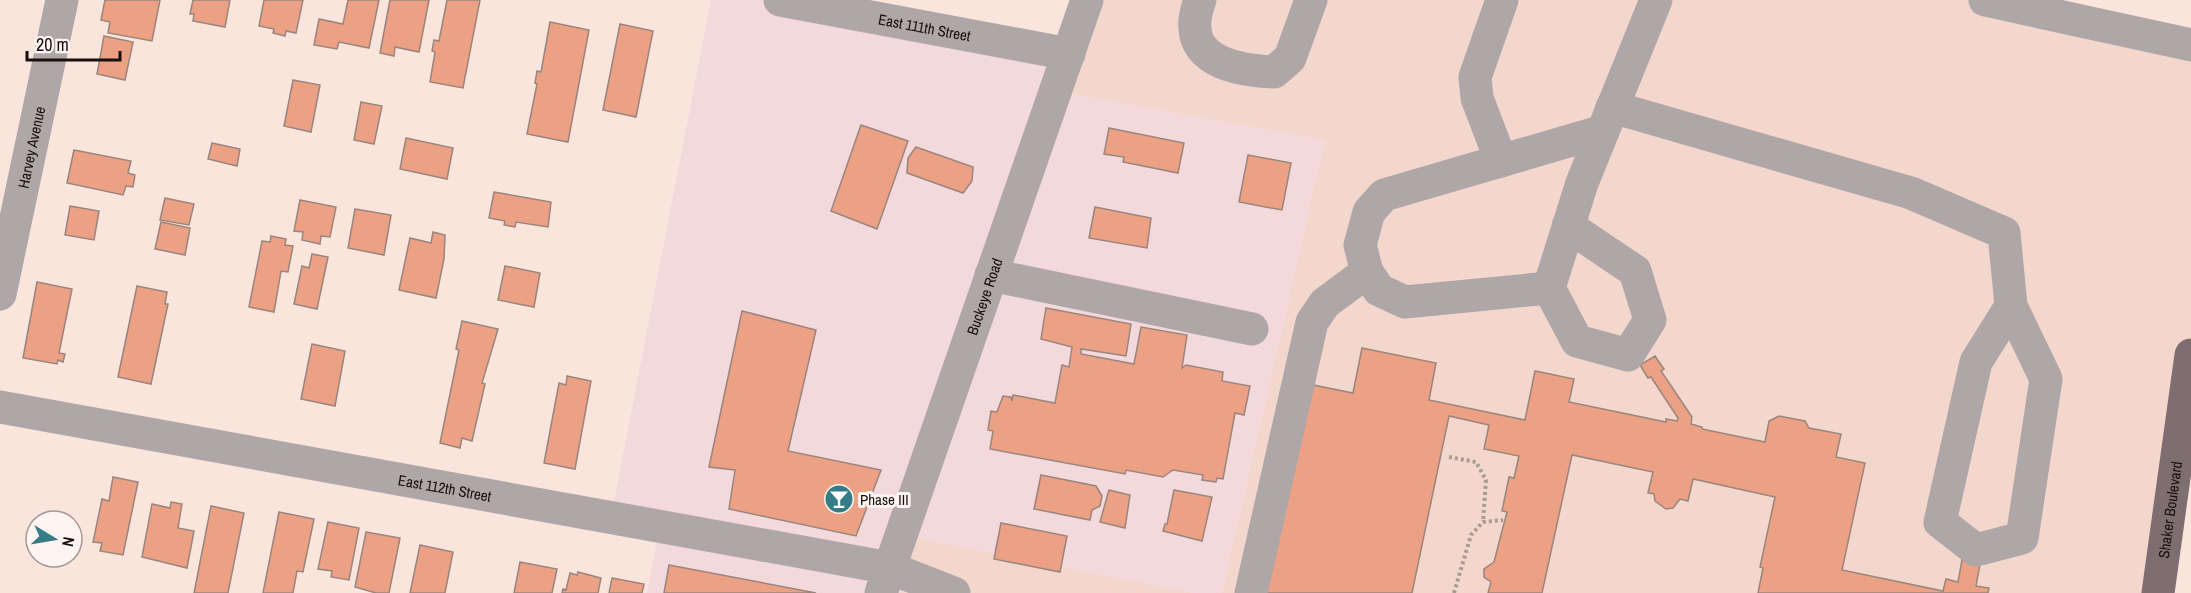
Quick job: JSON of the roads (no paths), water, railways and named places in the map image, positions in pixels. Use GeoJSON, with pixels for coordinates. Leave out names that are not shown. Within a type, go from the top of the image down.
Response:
{"type":"FeatureCollection","features":[{"type":"Feature","properties":{"kind":"main road","name":"Shaker Boulevard"},"geometry":{"type":"LineString","coordinates":[[2158,593],[2191,355]]}},
{"type":"Feature","properties":{"kind":"street","name":"Harvey Avenue"},"geometry":{"type":"LineString","coordinates":[[0,294],[62,0]]}},
{"type":"Feature","properties":{"kind":"street","name":"East 111th Street"},"geometry":{"type":"LineString","coordinates":[[780,0],[1068,54]]}},
{"type":"Feature","properties":{"kind":"street","name":"Buckeye Road"},"geometry":{"type":"LineString","coordinates":[[886,580],[1087,0]]}},
{"type":"Feature","properties":{"kind":"street"},"geometry":{"type":"LineString","coordinates":[[1200,0],[1194,16],[1196,35],[1210,59],[1244,71],[1274,72],[1290,58],[1311,0]]}},
{"type":"Feature","properties":{"kind":"street"},"geometry":{"type":"LineString","coordinates":[[1501,161],[1477,98],[1475,77],[1502,0]]}},
{"type":"Feature","properties":{"kind":"street"},"geometry":{"type":"LineString","coordinates":[[1568,226],[1635,271],[1650,320],[1628,355],[1577,340],[1549,288],[1568,226],[1656,0]]}},
{"type":"Feature","properties":{"kind":"street"},"geometry":{"type":"LineString","coordinates":[[1985,0],[2191,45]]}},
{"type":"Feature","properties":{"kind":"street"},"geometry":{"type":"LineString","coordinates":[[1549,288],[1404,302],[1378,290],[1367,272],[1360,245],[1369,212],[1384,195],[1501,161],[1608,119],[1911,193],[2004,233],[2011,306],[2046,379],[2022,538],[1976,550],[1940,522],[1976,362],[2011,306]]}},
{"type":"Feature","properties":{"kind":"street"},"geometry":{"type":"LineString","coordinates":[[1251,593],[1312,322],[1325,303],[1367,272]]}},
{"type":"Feature","properties":{"kind":"street"},"geometry":{"type":"LineString","coordinates":[[992,276],[1252,329]]}},
{"type":"Feature","properties":{"kind":"street","name":"East 112th Street"},"geometry":{"type":"LineString","coordinates":[[0,407],[954,593]]}},
{"type":"Feature","properties":{"kind":"place","name":"Phase III"},"geometry":{"type":"Point","coordinates":[839,499]}}]}
